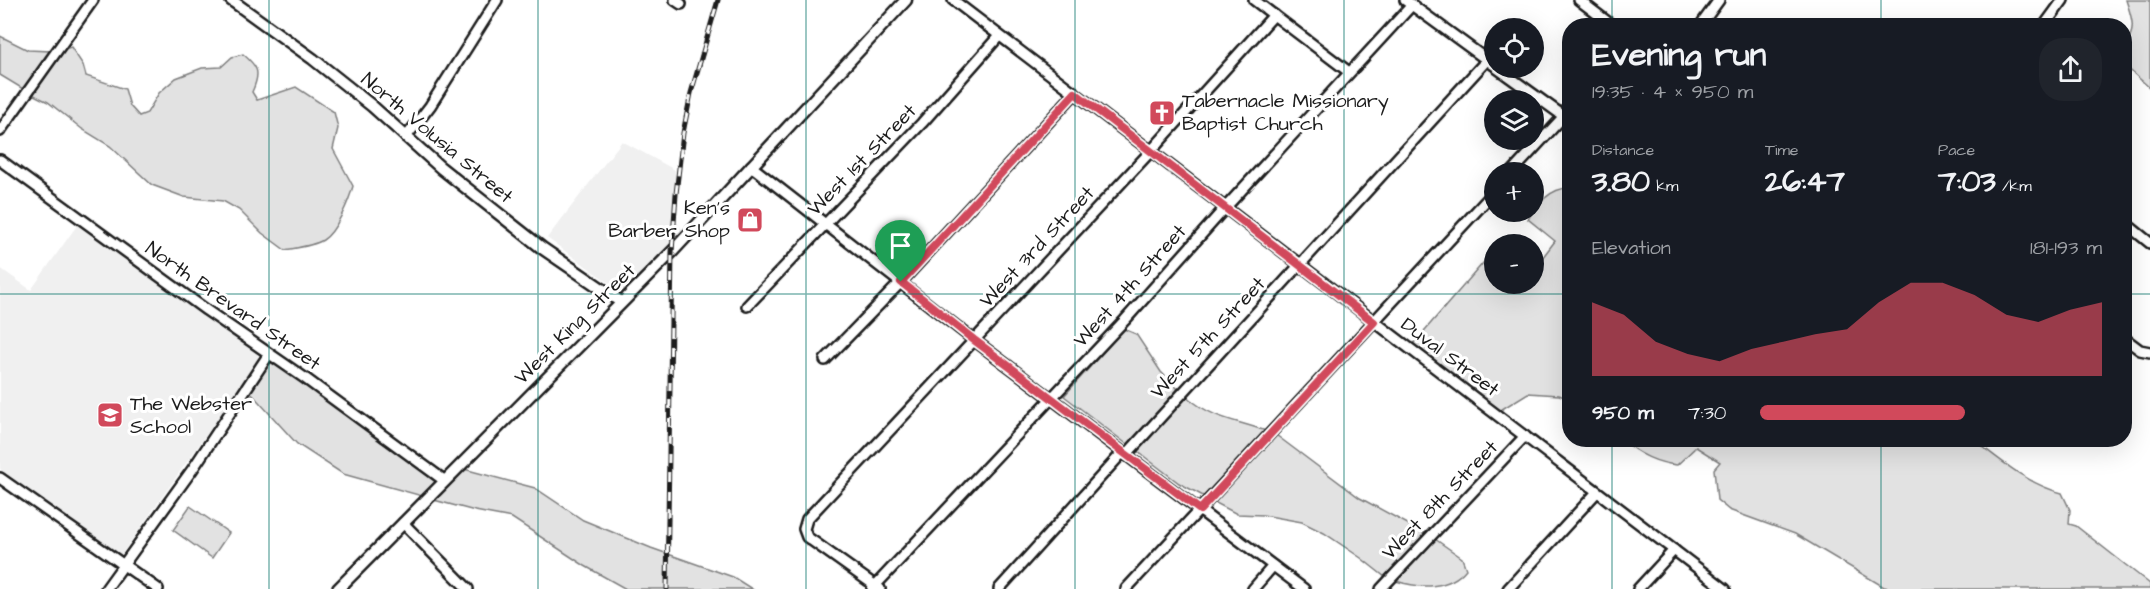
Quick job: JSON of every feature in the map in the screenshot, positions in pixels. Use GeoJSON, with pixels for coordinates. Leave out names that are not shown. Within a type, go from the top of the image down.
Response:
{"type":"FeatureCollection","features":[{"type":"Feature","properties":{"kind":"main road","name":"North Volusia Street"},"geometry":{"type":"LineString","coordinates":[[231,0],[313,59],[372,106],[441,168],[542,248],[621,302]]}},
{"type":"Feature","properties":{"kind":"main road","name":"West King Street"},"geometry":{"type":"LineString","coordinates":[[338,589],[672,252],[906,0]]}},
{"type":"Feature","properties":{"kind":"street"},"geometry":{"type":"LineString","coordinates":[[0,131],[93,0]]}},
{"type":"Feature","properties":{"kind":"street"},"geometry":{"type":"LineString","coordinates":[[406,137],[430,106],[497,0]]}},
{"type":"Feature","properties":{"kind":"street","name":"Duval Street"},"geometry":{"type":"LineString","coordinates":[[953,0],[1725,589]]}},
{"type":"Feature","properties":{"kind":"street"},"geometry":{"type":"LineString","coordinates":[[1254,0],[1349,72]]}},
{"type":"Feature","properties":{"kind":"street"},"geometry":{"type":"LineString","coordinates":[[1579,0],[1603,18]]}},
{"type":"Feature","properties":{"kind":"street"},"geometry":{"type":"LineString","coordinates":[[1706,18],[1719,0]]}},
{"type":"Feature","properties":{"kind":"street"},"geometry":{"type":"LineString","coordinates":[[2050,18],[2064,0]]}},
{"type":"Feature","properties":{"kind":"street"},"geometry":{"type":"LineString","coordinates":[[1409,2],[1484,57]]}},
{"type":"Feature","properties":{"kind":"street","name":"West 4th Street"},"geometry":{"type":"LineString","coordinates":[[876,588],[1125,320],[1349,72],[1409,2]]}},
{"type":"Feature","properties":{"kind":"street","name":"West 3rd Street"},"geometry":{"type":"LineString","coordinates":[[876,588],[807,537],[804,529],[807,519],[1151,152],[1274,15]]}},
{"type":"Feature","properties":{"kind":"street","name":"West 1st Street"},"geometry":{"type":"LineString","coordinates":[[747,306],[922,123],[999,36]]}},
{"type":"Feature","properties":{"kind":"street","name":"West 5th Street"},"geometry":{"type":"LineString","coordinates":[[999,589],[1299,265],[1484,73]]}},
{"type":"Feature","properties":{"kind":"street"},"geometry":{"type":"LineString","coordinates":[[1512,78],[1562,114]]}},
{"type":"Feature","properties":{"kind":"street"},"geometry":{"type":"LineString","coordinates":[[825,360],[901,282],[1075,93]]}},
{"type":"Feature","properties":{"kind":"street"},"geometry":{"type":"LineString","coordinates":[[1522,162],[1562,123]]}},
{"type":"Feature","properties":{"kind":"street","name":"North Brevard Street"},"geometry":{"type":"LineString","coordinates":[[0,160],[445,481]]}},
{"type":"Feature","properties":{"kind":"street"},"geometry":{"type":"LineString","coordinates":[[751,166],[974,340],[1304,589]]}},
{"type":"Feature","properties":{"kind":"street"},"geometry":{"type":"LineString","coordinates":[[1126,589],[1484,203]]}},
{"type":"Feature","properties":{"kind":"street"},"geometry":{"type":"LineString","coordinates":[[2132,228],[2150,243]]}},
{"type":"Feature","properties":{"kind":"street"},"geometry":{"type":"LineString","coordinates":[[2132,343],[2147,352]]}},
{"type":"Feature","properties":{"kind":"street"},"geometry":{"type":"LineString","coordinates":[[106,589],[192,470],[269,354]]}},
{"type":"Feature","properties":{"kind":"street","name":"West 8th Street"},"geometry":{"type":"LineString","coordinates":[[1381,589],[1525,436]]}},
{"type":"Feature","properties":{"kind":"street"},"geometry":{"type":"LineString","coordinates":[[0,478],[158,589]]}},
{"type":"Feature","properties":{"kind":"street"},"geometry":{"type":"LineString","coordinates":[[1508,589],[1597,492]]}},
{"type":"Feature","properties":{"kind":"street"},"geometry":{"type":"LineString","coordinates":[[403,523],[468,589]]}},
{"type":"Feature","properties":{"kind":"street"},"geometry":{"type":"LineString","coordinates":[[1638,589],[1674,550]]}},
{"type":"Feature","properties":{"kind":"street"},"geometry":{"type":"LineString","coordinates":[[1254,589],[1273,566]]}},
{"type":"Feature","properties":{"kind":"shaded area"},"geometry":{"type":"Polygon","coordinates":[[[2126,0],[2150,0],[2150,88],[2132,72],[2131,18],[2126,0]]]}},
{"type":"Feature","properties":{"kind":"shaded area"},"geometry":{"type":"Polygon","coordinates":[[[0,36],[28,50],[50,51],[23,89],[0,75],[0,36]]]}},
{"type":"Feature","properties":{"kind":"shaded area"},"geometry":{"type":"Polygon","coordinates":[[[71,47],[83,65],[86,76],[125,89],[130,106],[139,116],[147,113],[159,93],[176,78],[202,68],[221,67],[232,57],[243,54],[255,66],[257,75],[252,92],[257,100],[296,87],[334,112],[338,128],[333,149],[353,186],[345,208],[333,230],[319,242],[285,250],[262,233],[239,210],[223,201],[184,197],[152,185],[110,146],[82,129],[48,102],[32,94],[64,49],[71,47]]]}},
{"type":"Feature","properties":{"kind":"shaded area"},"geometry":{"type":"Polygon","coordinates":[[[622,141],[675,170],[676,221],[684,232],[623,293],[547,238],[622,141]]]}},
{"type":"Feature","properties":{"kind":"shaded area"},"geometry":{"type":"Polygon","coordinates":[[[1562,189],[1562,396],[1528,393],[1499,411],[1412,345],[1484,262],[1484,294],[1544,294],[1544,256],[1555,241],[1532,222],[1544,222],[1544,199],[1562,189]]]}},
{"type":"Feature","properties":{"kind":"shaded area","name":"The Webster School"},"geometry":{"type":"Polygon","coordinates":[[[78,224],[256,350],[259,360],[121,555],[0,469],[0,268],[31,290],[78,224]]]}},
{"type":"Feature","properties":{"kind":"shaded area"},"geometry":{"type":"Polygon","coordinates":[[[1124,329],[1136,334],[1161,372],[1178,389],[1128,445],[1064,396],[1124,329]]]}},
{"type":"Feature","properties":{"kind":"shaded area"},"geometry":{"type":"Polygon","coordinates":[[[271,361],[438,481],[422,496],[343,474],[297,444],[250,392],[271,361]]]}},
{"type":"Feature","properties":{"kind":"shaded area"},"geometry":{"type":"Polygon","coordinates":[[[1186,396],[1206,410],[1224,418],[1266,431],[1205,497],[1179,483],[1137,451],[1186,396]]]}},
{"type":"Feature","properties":{"kind":"shaded area"},"geometry":{"type":"Polygon","coordinates":[[[1276,435],[1360,498],[1426,534],[1385,577],[1324,533],[1302,522],[1263,515],[1237,514],[1214,502],[1276,435]]]}},
{"type":"Feature","properties":{"kind":"shaded area"},"geometry":{"type":"Polygon","coordinates":[[[1630,447],[1696,447],[1677,465],[1662,462],[1630,447]]]}},
{"type":"Feature","properties":{"kind":"shaded area"},"geometry":{"type":"Polygon","coordinates":[[[1696,447],[1983,447],[2026,478],[2062,493],[2070,510],[2069,524],[2076,526],[2150,584],[2150,589],[1894,589],[1884,587],[1795,534],[1729,510],[1717,500],[1714,469],[1720,462],[1696,447]]]}},
{"type":"Feature","properties":{"kind":"shaded area"},"geometry":{"type":"Polygon","coordinates":[[[464,469],[535,488],[583,520],[651,548],[733,577],[752,589],[626,589],[585,566],[512,518],[434,500],[464,469]]]}},
{"type":"Feature","properties":{"kind":"shaded area"},"geometry":{"type":"Polygon","coordinates":[[[190,506],[229,533],[212,558],[173,530],[190,506]]]}},
{"type":"Feature","properties":{"kind":"shaded area"},"geometry":{"type":"Polygon","coordinates":[[[1435,539],[1462,558],[1466,569],[1452,580],[1434,586],[1396,581],[1435,539]]]}},
{"type":"Feature","properties":{"kind":"railway"},"geometry":{"type":"LineString","coordinates":[[667,589],[672,252],[676,194],[683,133],[691,93],[718,0]]}},
{"type":"Feature","properties":{"kind":"place","name":"Tabernacle Missionary Baptist Church"},"geometry":{"type":"Point","coordinates":[1162,113]}},
{"type":"Feature","properties":{"kind":"place","name":"Ken's Barber Shop"},"geometry":{"type":"Point","coordinates":[750,220]}},
{"type":"Feature","properties":{"kind":"place","name":"The Webster School"},"geometry":{"type":"Point","coordinates":[110,415]}},
{"type":"Feature","properties":{"kind":"route"},"geometry":{"type":"LineString","coordinates":[[1075,93],[1374,322],[1200,510],[974,340],[901,282],[1075,93]]}}]}
